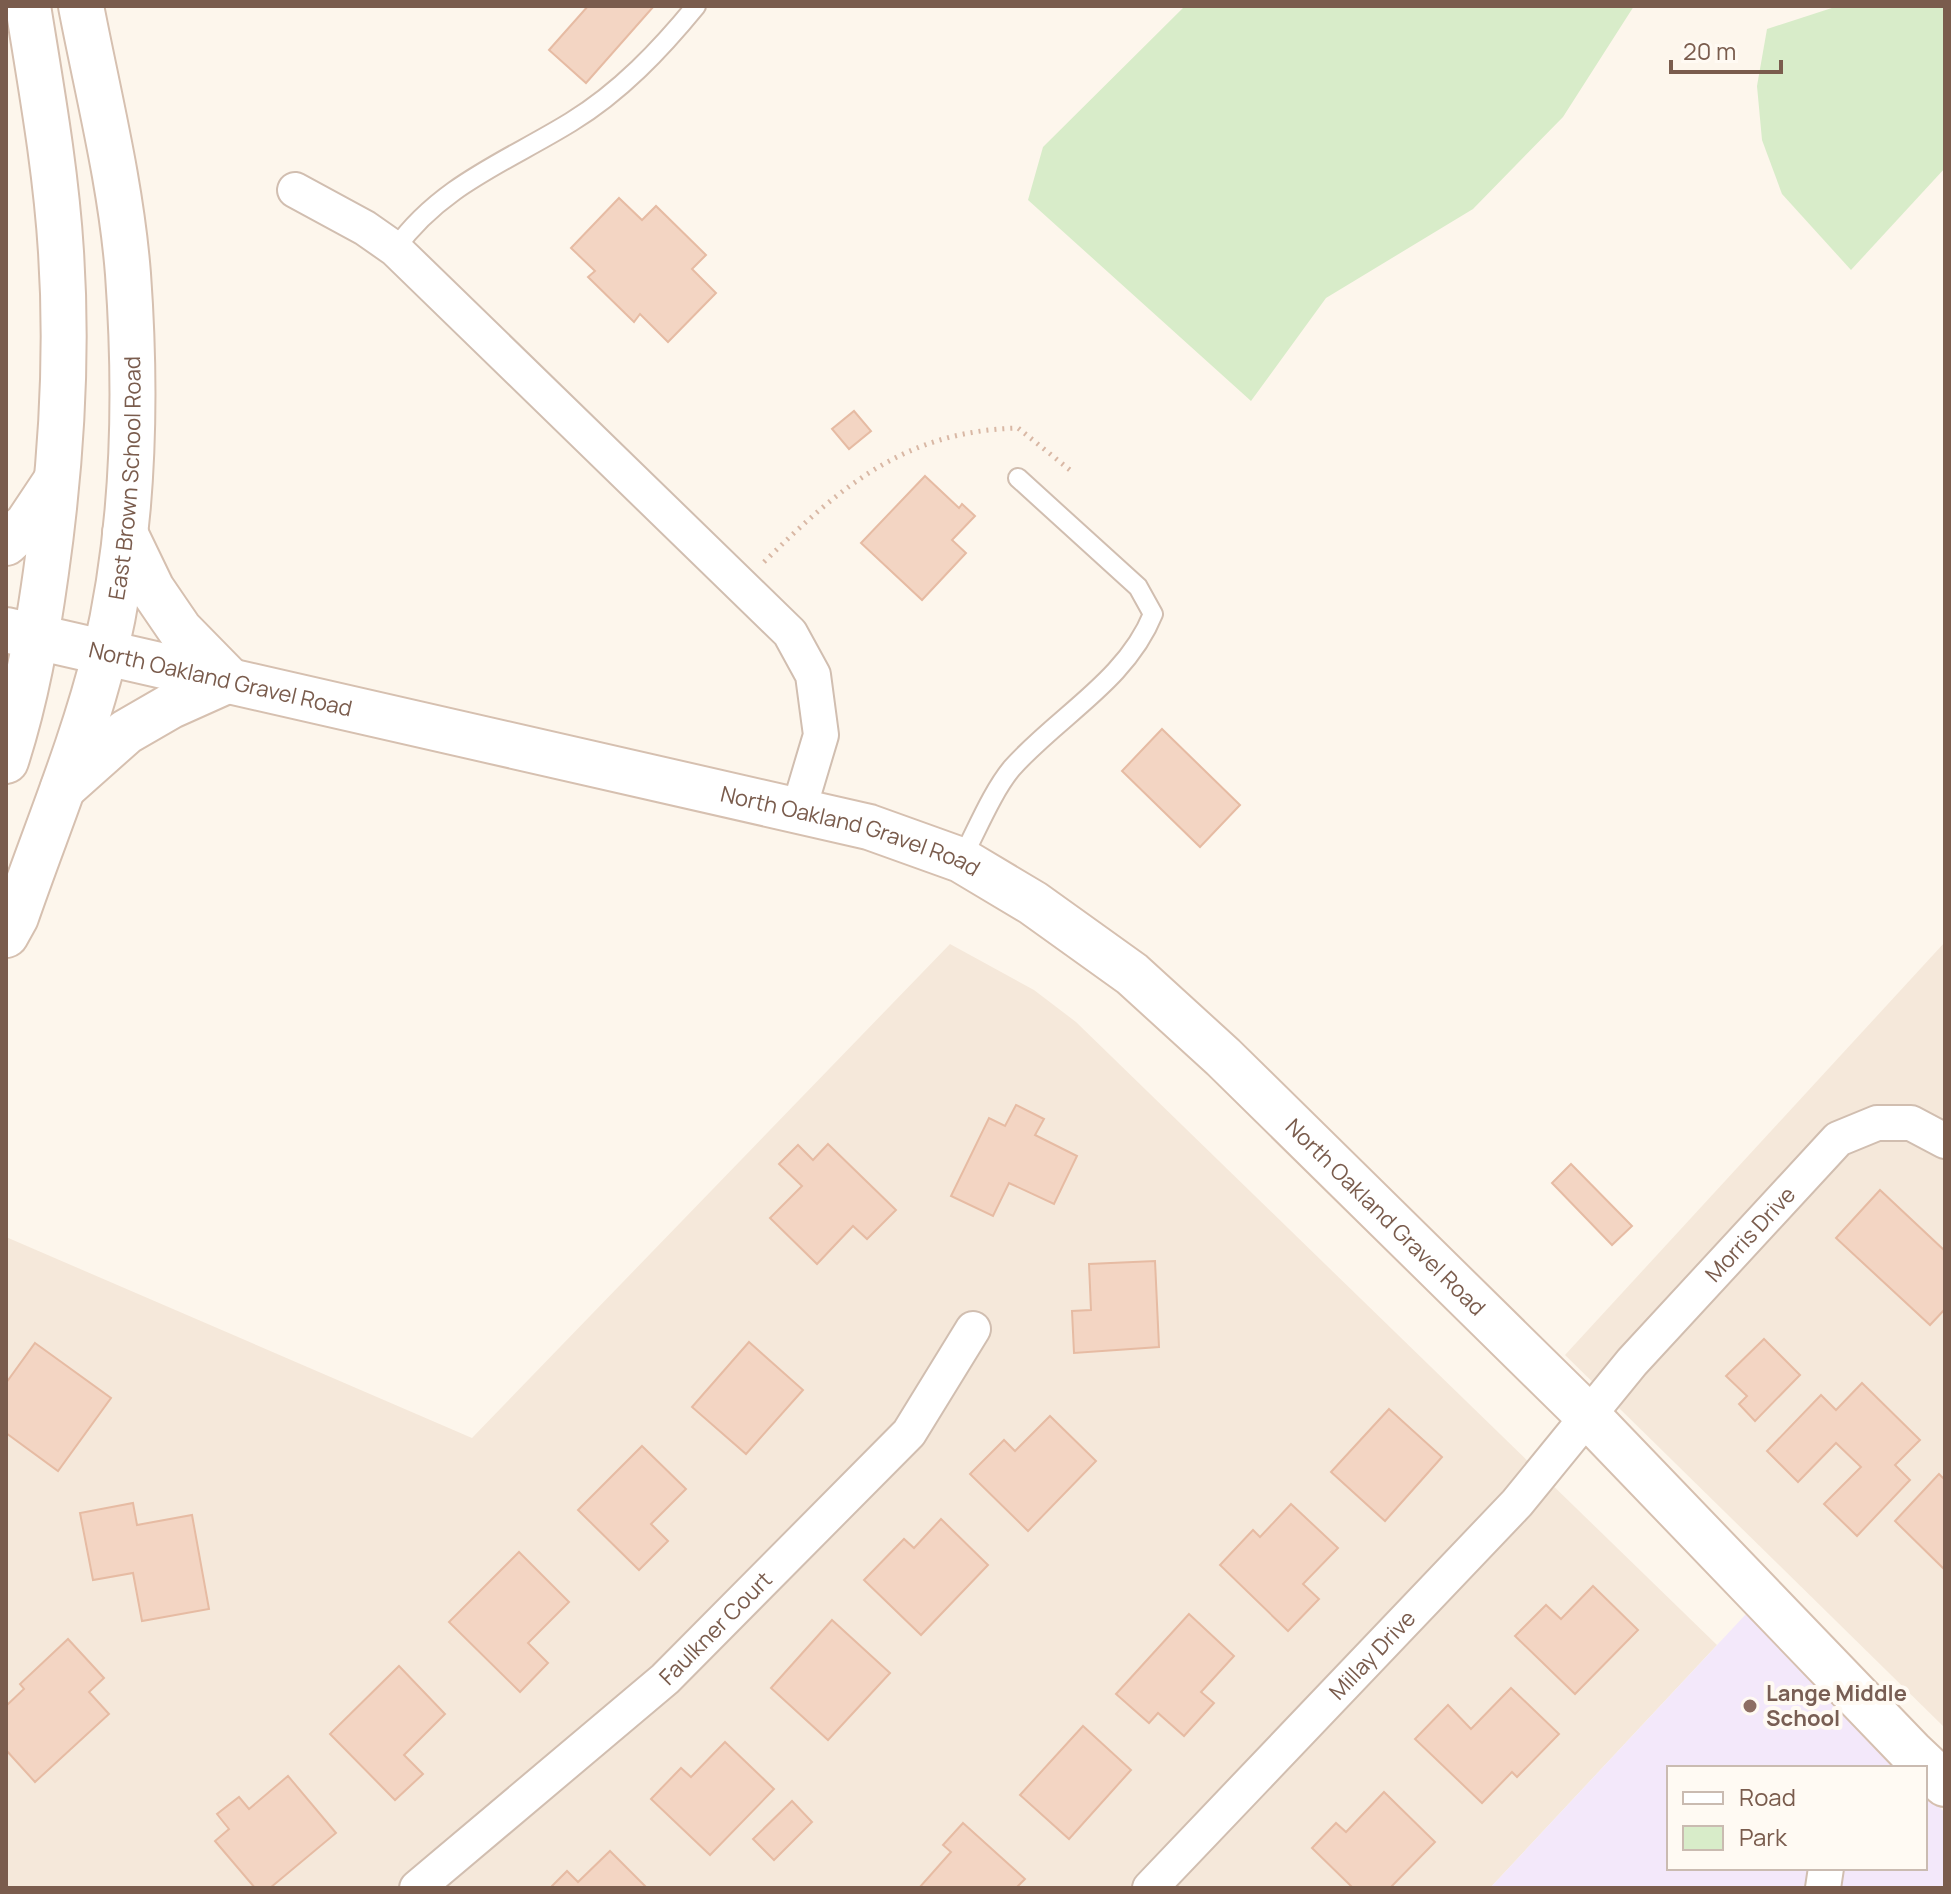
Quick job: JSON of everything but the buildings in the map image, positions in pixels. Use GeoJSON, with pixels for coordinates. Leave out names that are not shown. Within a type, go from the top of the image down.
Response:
{"type":"FeatureCollection","features":[{"type":"Feature","properties":{"kind":"street"},"geometry":{"type":"LineString","coordinates":[[6,761],[23,708],[22,634],[57,480],[64,339],[61,250],[28,6]]}},
{"type":"Feature","properties":{"kind":"street","name":"East Brown School Road"},"geometry":{"type":"LineString","coordinates":[[6,935],[16,917],[86,720],[105,652],[125,533],[132,405],[128,273],[118,197],[81,6]]}},
{"type":"Feature","properties":{"kind":"street"},"geometry":{"type":"LineString","coordinates":[[295,190],[365,228],[395,249],[790,633],[813,675],[821,735],[798,812]]}},
{"type":"Feature","properties":{"kind":"street"},"geometry":{"type":"LineString","coordinates":[[6,543],[27,524],[57,480]]}},
{"type":"Feature","properties":{"kind":"street"},"geometry":{"type":"LineString","coordinates":[[60,790],[126,732],[171,706],[229,680],[180,630],[152,589],[125,533]]}},
{"type":"Feature","properties":{"kind":"street","name":"North Oakland Gravel Road"},"geometry":{"type":"LineString","coordinates":[[22,634],[869,827],[961,860],[1033,903],[1132,974],[1234,1068],[1589,1417],[1904,1760]]}},
{"type":"Feature","properties":{"kind":"street","name":"Morris Drive"},"geometry":{"type":"LineString","coordinates":[[1589,1417],[1632,1362],[1838,1139],[1877,1123],[1911,1123],[1945,1141]]}},
{"type":"Feature","properties":{"kind":"street","name":"Faulkner Court"},"geometry":{"type":"LineString","coordinates":[[417,1888],[665,1679],[909,1433],[973,1329]]}},
{"type":"Feature","properties":{"kind":"street","name":"Millay Drive"},"geometry":{"type":"LineString","coordinates":[[1150,1888],[1517,1503],[1589,1417]]}},
{"type":"Feature","properties":{"kind":"street","name":"North Oakland Gravel Road"},"geometry":{"type":"LineString","coordinates":[[1927,1773],[1945,1784]]}},
{"type":"Feature","properties":{"kind":"lane"},"geometry":{"type":"LineString","coordinates":[[395,249],[411,226],[439,200],[573,121],[615,89],[663,46],[696,6]]}},
{"type":"Feature","properties":{"kind":"lane"},"geometry":{"type":"LineString","coordinates":[[961,860],[1011,769],[1100,688],[1143,639],[1153,614],[1138,587],[1018,478]]}},
{"type":"Feature","properties":{"kind":"path"},"geometry":{"type":"LineString","coordinates":[[741,585],[825,503],[896,457],[928,444],[960,434],[1018,428],[1070,470]]}},
{"type":"Feature","properties":{"kind":"shaded area"},"geometry":{"type":"Polygon","coordinates":[[[1945,942],[1945,1728],[1565,1355],[1945,942]]]}},
{"type":"Feature","properties":{"kind":"shaded area"},"geometry":{"type":"Polygon","coordinates":[[[950,944],[1034,990],[1076,1022],[1717,1645],[1490,1888],[6,1888],[6,1237],[472,1438],[950,944]]]}},
{"type":"Feature","properties":{"kind":"shaded area","name":"Lange Middle School"},"geometry":{"type":"Polygon","coordinates":[[[1747,1613],[1899,1766],[1667,1766],[1667,1870],[1927,1870],[1927,1794],[1945,1813],[1945,1888],[1490,1888],[1747,1613]]]}},
{"type":"Feature","properties":{"kind":"green space"},"geometry":{"type":"Polygon","coordinates":[[[1185,6],[1634,6],[1563,117],[1473,209],[1326,298],[1251,401],[1028,200],[1043,147],[1185,6]]]}},
{"type":"Feature","properties":{"kind":"green space"},"geometry":{"type":"Polygon","coordinates":[[[1838,6],[1945,6],[1945,168],[1851,270],[1782,194],[1762,140],[1757,86],[1767,29],[1838,6]]]}},
{"type":"Feature","properties":{"kind":"place","name":"Lange Middle School"},"geometry":{"type":"Point","coordinates":[1750,1706]}}]}
